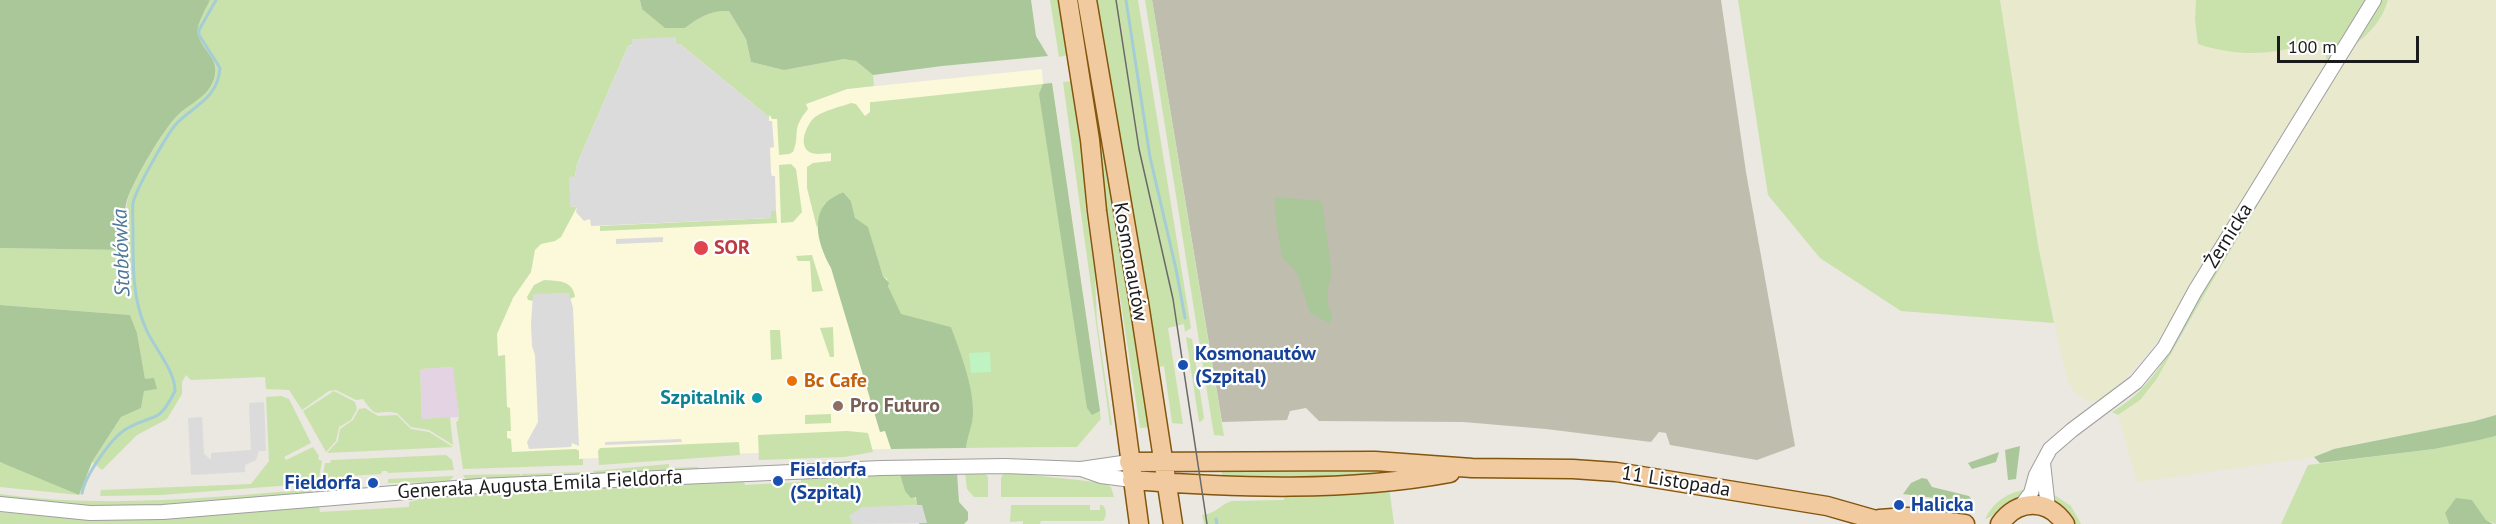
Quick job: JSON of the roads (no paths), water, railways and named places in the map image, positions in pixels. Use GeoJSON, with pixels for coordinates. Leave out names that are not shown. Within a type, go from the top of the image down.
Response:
{"type":"FeatureCollection","features":[{"type":"Feature","properties":{"kind":"main road","name":"Kosmonautów"},"geometry":{"type":"LineString","coordinates":[[1068,0],[1090,140],[1096,211],[1139,524]]}},
{"type":"Feature","properties":{"kind":"main road","name":"Kosmonautów"},"geometry":{"type":"LineString","coordinates":[[1087,0],[1139,303],[1173,524]]}},
{"type":"Feature","properties":{"kind":"main road","name":"11 Listopada"},"geometry":{"type":"LineString","coordinates":[[1130,471],[1163,461],[1375,461],[1472,468],[1573,469],[1616,472],[1827,506],[1884,521],[1907,517],[1965,524]]}},
{"type":"Feature","properties":{"kind":"main road","name":"11 Listopada"},"geometry":{"type":"LineString","coordinates":[[1130,471],[1166,482],[1212,485],[1319,485],[1418,479],[1472,468]]}},
{"type":"Feature","properties":{"kind":"main road"},"geometry":{"type":"LineString","coordinates":[[1999,524],[2013,510],[2032,504],[2048,508],[2065,524]]}},
{"type":"Feature","properties":{"kind":"street","name":"Żernicka"},"geometry":{"type":"LineString","coordinates":[[2043,463],[2055,444],[2136,382],[2164,348],[2194,291],[2374,0]]}},
{"type":"Feature","properties":{"kind":"street"},"geometry":{"type":"LineString","coordinates":[[2021,506],[2031,493],[2036,475],[2043,463]]}},
{"type":"Feature","properties":{"kind":"street"},"geometry":{"type":"LineString","coordinates":[[2043,463],[2048,508]]}},
{"type":"Feature","properties":{"kind":"street","name":"Generała Augusta Emila Fieldorfa"},"geometry":{"type":"LineString","coordinates":[[0,504],[90,513],[163,512],[480,486],[881,468],[1005,466],[1130,471]]}},
{"type":"Feature","properties":{"kind":"waterway","name":"Stabłówka"},"geometry":{"type":"LineString","coordinates":[[82,493],[93,468],[113,440],[126,429],[159,414],[164,410],[175,391],[172,375],[146,329],[138,305],[133,268],[133,203],[159,149],[172,129],[215,87],[220,68],[199,35],[199,30],[216,0]]}},
{"type":"Feature","properties":{"kind":"waterway"},"geometry":{"type":"LineString","coordinates":[[1126,0],[1150,157],[1185,318]]}},
{"type":"Feature","properties":{"kind":"waterway"},"geometry":{"type":"LineString","coordinates":[[1216,519],[1217,524]]}},
{"type":"Feature","properties":{"kind":"tram line"},"geometry":{"type":"LineString","coordinates":[[1116,0],[1139,149],[1173,299],[1207,524]]}},
{"type":"Feature","properties":{"kind":"place","name":"SOR"},"geometry":{"type":"Point","coordinates":[701,248]}},
{"type":"Feature","properties":{"kind":"place","name":"Kosmonautów (Szpital)"},"geometry":{"type":"Point","coordinates":[1183,365]}},
{"type":"Feature","properties":{"kind":"place","name":"Bc Cafe"},"geometry":{"type":"Point","coordinates":[792,381]}},
{"type":"Feature","properties":{"kind":"place","name":"Szpitalnik"},"geometry":{"type":"Point","coordinates":[757,398]}},
{"type":"Feature","properties":{"kind":"place","name":"Pro Futuro"},"geometry":{"type":"Point","coordinates":[838,406]}},
{"type":"Feature","properties":{"kind":"place","name":"Fieldorfa (Szpital)"},"geometry":{"type":"Point","coordinates":[778,481]}},
{"type":"Feature","properties":{"kind":"place","name":"Fieldorfa"},"geometry":{"type":"Point","coordinates":[373,483]}},
{"type":"Feature","properties":{"kind":"place","name":"Halicka"},"geometry":{"type":"Point","coordinates":[1899,505]}}]}
